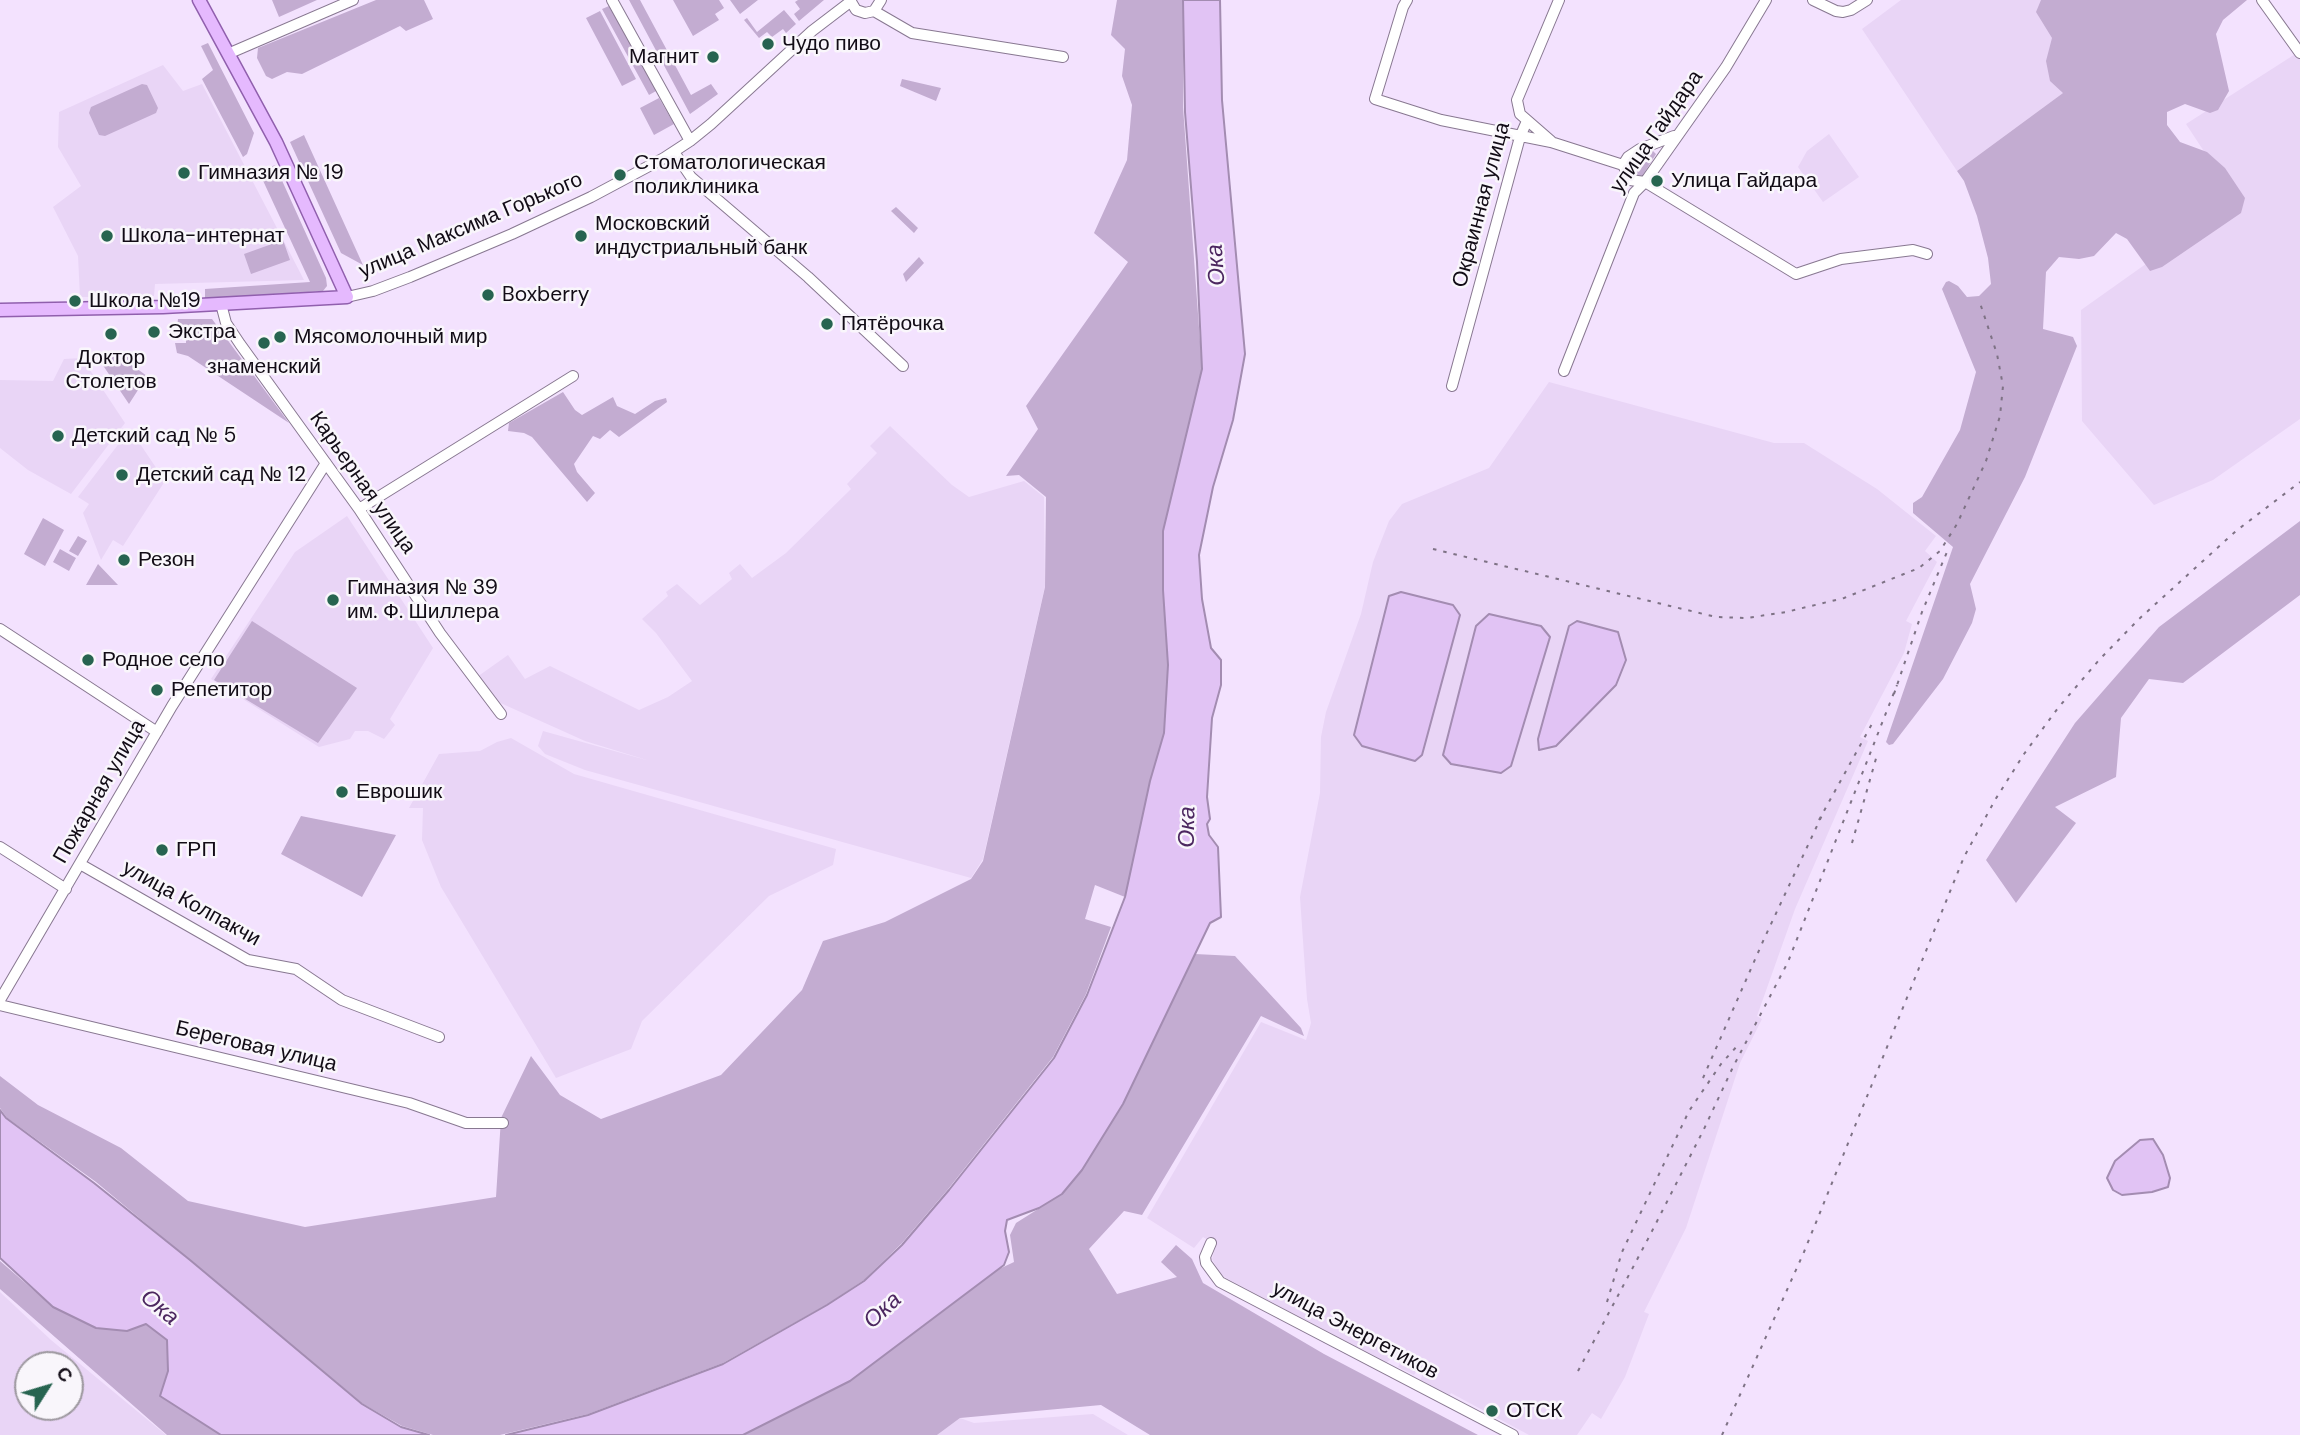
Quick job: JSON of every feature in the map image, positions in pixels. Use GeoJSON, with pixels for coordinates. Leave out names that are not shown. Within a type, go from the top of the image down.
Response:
{"type":"FeatureCollection","features":[{"type":"Feature","properties":{"kind":"main road"},"geometry":{"type":"LineString","coordinates":[[199,0],[276,142],[347,297]]}},
{"type":"Feature","properties":{"kind":"main road","name":"улица Максима Горького"},"geometry":{"type":"LineString","coordinates":[[0,310],[220,304],[347,297]]}},
{"type":"Feature","properties":{"kind":"street"},"geometry":{"type":"LineString","coordinates":[[230,53],[353,0]]}},
{"type":"Feature","properties":{"kind":"street"},"geometry":{"type":"LineString","coordinates":[[612,0],[690,141]]}},
{"type":"Feature","properties":{"kind":"street"},"geometry":{"type":"LineString","coordinates":[[874,11],[881,0]]}},
{"type":"Feature","properties":{"kind":"street"},"geometry":{"type":"LineString","coordinates":[[1407,0],[1375,99],[1441,120],[1551,142],[1623,165],[1630,180],[1644,182],[1796,274],[1841,259],[1913,250],[1922,250],[1927,254]]}},
{"type":"Feature","properties":{"kind":"street","name":"Окраинная улица"},"geometry":{"type":"LineString","coordinates":[[1452,386],[1520,137],[1527,121],[1520,114],[1517,100],[1559,0]]}},
{"type":"Feature","properties":{"kind":"street","name":"улица Гайдара"},"geometry":{"type":"LineString","coordinates":[[1564,371],[1633,193],[1644,182],[1726,67],[1766,0]]}},
{"type":"Feature","properties":{"kind":"street"},"geometry":{"type":"LineString","coordinates":[[1813,0],[1843,12],[1867,0]]}},
{"type":"Feature","properties":{"kind":"street"},"geometry":{"type":"LineString","coordinates":[[2262,0],[2300,53]]}},
{"type":"Feature","properties":{"kind":"street"},"geometry":{"type":"LineString","coordinates":[[850,1],[860,12],[874,11],[912,33],[1063,57]]}},
{"type":"Feature","properties":{"kind":"street","name":"улица Максима Горького"},"geometry":{"type":"LineString","coordinates":[[347,297],[386,286],[512,234],[591,197],[674,152],[690,141],[812,30],[850,1]]}},
{"type":"Feature","properties":{"kind":"street"},"geometry":{"type":"LineString","coordinates":[[1527,121],[1551,142]]}},
{"type":"Feature","properties":{"kind":"street"},"geometry":{"type":"LineString","coordinates":[[1623,165],[1628,157],[1640,149],[1678,134]]}},
{"type":"Feature","properties":{"kind":"street"},"geometry":{"type":"LineString","coordinates":[[674,152],[691,177],[808,277],[903,366]]}},
{"type":"Feature","properties":{"kind":"street","name":"Карьерная улица"},"geometry":{"type":"LineString","coordinates":[[220,304],[226,323],[359,509],[440,633],[501,714]]}},
{"type":"Feature","properties":{"kind":"street"},"geometry":{"type":"LineString","coordinates":[[359,509],[573,376]]}},
{"type":"Feature","properties":{"kind":"street","name":"Пожарная улица"},"geometry":{"type":"LineString","coordinates":[[0,1000],[157,732],[326,463]]}},
{"type":"Feature","properties":{"kind":"street"},"geometry":{"type":"LineString","coordinates":[[0,629],[157,732]]}},
{"type":"Feature","properties":{"kind":"street"},"geometry":{"type":"LineString","coordinates":[[0,847],[66,889]]}},
{"type":"Feature","properties":{"kind":"street","name":"улица Колпакчи"},"geometry":{"type":"LineString","coordinates":[[80,864],[248,960],[296,969],[342,1000],[439,1037]]}},
{"type":"Feature","properties":{"kind":"street","name":"Береговая улица"},"geometry":{"type":"LineString","coordinates":[[0,1005],[408,1103],[466,1123],[503,1123]]}},
{"type":"Feature","properties":{"kind":"street","name":"улица Энергетиков"},"geometry":{"type":"LineString","coordinates":[[1212,1243],[1205,1257],[1206,1264],[1220,1282],[1513,1435]]}},
{"type":"Feature","properties":{"kind":"shaded area"},"geometry":{"type":"Polygon","coordinates":[[[272,0],[317,0],[279,17],[272,0]]]}},
{"type":"Feature","properties":{"kind":"shaded area"},"geometry":{"type":"Polygon","coordinates":[[[376,0],[424,0],[433,19],[406,31],[400,26],[302,74],[287,72],[272,79],[266,76],[257,58],[258,48],[376,0]]]}},
{"type":"Feature","properties":{"kind":"shaded area"},"geometry":{"type":"Polygon","coordinates":[[[629,0],[640,0],[691,95],[711,84],[718,94],[690,114],[629,0]]]}},
{"type":"Feature","properties":{"kind":"shaded area"},"geometry":{"type":"Polygon","coordinates":[[[673,0],[719,0],[724,8],[715,14],[719,20],[693,36],[673,0]]]}},
{"type":"Feature","properties":{"kind":"shaded area"},"geometry":{"type":"Polygon","coordinates":[[[730,0],[758,0],[740,14],[730,0]]]}},
{"type":"Feature","properties":{"kind":"shaded area"},"geometry":{"type":"Polygon","coordinates":[[[824,0],[799,21],[794,14],[800,9],[795,2],[824,0]]]}},
{"type":"Feature","properties":{"kind":"shaded area"},"geometry":{"type":"Polygon","coordinates":[[[1117,0],[1183,0],[1183,107],[1202,369],[1163,531],[1163,590],[1168,665],[1164,733],[1150,781],[1125,897],[1095,885],[1085,919],[1111,927],[1086,994],[1053,1057],[949,1188],[902,1243],[864,1280],[828,1304],[723,1363],[588,1414],[500,1435],[433,1435],[402,1426],[363,1404],[96,1182],[7,1118],[0,1108],[0,1076],[38,1105],[121,1148],[188,1201],[305,1227],[496,1197],[501,1118],[531,1056],[560,1095],[601,1119],[721,1075],[802,990],[823,941],[885,922],[971,879],[983,861],[1045,587],[1046,497],[1019,475],[1006,476],[1038,429],[1026,406],[1128,262],[1094,233],[1127,160],[1132,105],[1122,76],[1125,49],[1111,35],[1117,0]]]}},
{"type":"Feature","properties":{"kind":"shaded area"},"geometry":{"type":"Polygon","coordinates":[[[1901,0],[2068,0],[2063,93],[1957,171],[1862,29],[1901,0]]]}},
{"type":"Feature","properties":{"kind":"shaded area"},"geometry":{"type":"Polygon","coordinates":[[[2041,0],[2247,0],[2223,20],[2216,34],[2229,91],[2218,110],[2210,113],[2185,104],[2167,112],[2167,125],[2180,142],[2207,152],[2225,168],[2245,198],[2241,213],[2162,267],[2150,271],[2127,239],[2116,233],[2094,256],[2079,259],[2059,257],[2046,272],[2043,329],[2073,337],[2077,346],[2025,477],[1970,584],[1976,609],[1972,623],[1943,679],[1893,744],[1889,745],[1886,742],[1953,547],[1913,513],[1913,503],[1922,497],[1960,430],[1976,372],[1942,289],[1949,281],[1958,286],[1967,297],[1979,296],[1991,284],[1988,258],[1977,216],[1964,181],[1957,171],[2063,93],[2050,81],[2046,61],[2052,38],[2036,12],[2041,0]]]}},
{"type":"Feature","properties":{"kind":"shaded area"},"geometry":{"type":"Polygon","coordinates":[[[609,6],[656,91],[649,95],[602,9],[609,6]]]}},
{"type":"Feature","properties":{"kind":"shaded area"},"geometry":{"type":"Polygon","coordinates":[[[784,10],[796,24],[786,33],[783,29],[772,37],[767,32],[759,38],[744,20],[747,18],[757,32],[784,10]]]}},
{"type":"Feature","properties":{"kind":"shaded area"},"geometry":{"type":"Polygon","coordinates":[[[600,11],[636,79],[622,86],[586,18],[600,11]]]}},
{"type":"Feature","properties":{"kind":"shaded area"},"geometry":{"type":"Polygon","coordinates":[[[208,43],[254,133],[247,154],[243,157],[202,79],[213,70],[201,46],[208,43]]]}},
{"type":"Feature","properties":{"kind":"shaded area"},"geometry":{"type":"Polygon","coordinates":[[[2300,51],[2300,419],[2213,480],[2154,505],[2082,421],[2081,310],[2236,200],[2186,124],[2300,51]]]}},
{"type":"Feature","properties":{"kind":"shaded area","name":"Гимназия № 19"},"geometry":{"type":"Polygon","coordinates":[[[163,65],[183,91],[202,84],[304,280],[155,284],[154,296],[80,297],[78,256],[53,207],[81,186],[58,147],[59,112],[163,65]]]}},
{"type":"Feature","properties":{"kind":"shaded area"},"geometry":{"type":"Polygon","coordinates":[[[902,79],[941,88],[936,101],[900,86],[902,79]]]}},
{"type":"Feature","properties":{"kind":"shaded area"},"geometry":{"type":"Polygon","coordinates":[[[142,84],[147,85],[158,108],[156,113],[105,136],[99,135],[89,113],[91,107],[142,84]]]}},
{"type":"Feature","properties":{"kind":"shaded area"},"geometry":{"type":"Polygon","coordinates":[[[659,98],[674,124],[654,135],[640,108],[659,98]]]}},
{"type":"Feature","properties":{"kind":"shaded area"},"geometry":{"type":"Polygon","coordinates":[[[1829,134],[1859,177],[1823,202],[1798,167],[1807,151],[1829,134]]]}},
{"type":"Feature","properties":{"kind":"shaded area"},"geometry":{"type":"Polygon","coordinates":[[[304,135],[363,265],[341,253],[290,142],[304,135]]]}},
{"type":"Feature","properties":{"kind":"shaded area"},"geometry":{"type":"Polygon","coordinates":[[[1653,151],[1656,154],[1641,178],[1632,176],[1629,169],[1631,162],[1653,151]]]}},
{"type":"Feature","properties":{"kind":"shaded area"},"geometry":{"type":"Polygon","coordinates":[[[275,165],[326,278],[327,286],[323,291],[205,299],[205,289],[310,282],[259,172],[275,165]]]}},
{"type":"Feature","properties":{"kind":"shaded area"},"geometry":{"type":"Polygon","coordinates":[[[896,207],[918,228],[914,233],[891,211],[896,207]]]}},
{"type":"Feature","properties":{"kind":"shaded area"},"geometry":{"type":"Polygon","coordinates":[[[283,240],[290,260],[251,274],[244,254],[283,240]]]}},
{"type":"Feature","properties":{"kind":"shaded area"},"geometry":{"type":"Polygon","coordinates":[[[919,257],[924,263],[906,282],[903,274],[919,257]]]}},
{"type":"Feature","properties":{"kind":"shaded area"},"geometry":{"type":"Polygon","coordinates":[[[178,319],[212,319],[289,423],[188,356],[177,353],[175,343],[186,343],[186,328],[177,327],[178,319]]]}},
{"type":"Feature","properties":{"kind":"shaded area"},"geometry":{"type":"Polygon","coordinates":[[[96,355],[129,356],[129,363],[147,376],[129,404],[96,355]]]}},
{"type":"Feature","properties":{"kind":"shaded area","name":"Детский сад № 5"},"geometry":{"type":"Polygon","coordinates":[[[82,358],[125,423],[71,494],[28,470],[0,448],[0,380],[53,381],[64,359],[82,358]]]}},
{"type":"Feature","properties":{"kind":"shaded area"},"geometry":{"type":"Polygon","coordinates":[[[1549,382],[1774,443],[1804,443],[1877,489],[1936,536],[1925,551],[1937,562],[1906,621],[1912,624],[1904,653],[1860,737],[1868,741],[1795,909],[1757,1016],[1762,1019],[1740,1063],[1686,1228],[1644,1312],[1649,1314],[1625,1377],[1601,1419],[1592,1413],[1577,1435],[1529,1435],[1451,1393],[1449,1396],[1420,1380],[1423,1374],[1417,1371],[1414,1375],[1398,1367],[1400,1363],[1392,1358],[1386,1363],[1226,1278],[1212,1259],[1216,1245],[1203,1237],[1194,1248],[1147,1218],[1261,1022],[1306,1040],[1311,1023],[1300,897],[1320,793],[1321,737],[1326,712],[1361,614],[1373,562],[1389,521],[1402,504],[1489,468],[1549,382]]]}},
{"type":"Feature","properties":{"kind":"shaded area"},"geometry":{"type":"Polygon","coordinates":[[[563,392],[575,410],[582,415],[613,397],[617,406],[635,414],[655,401],[666,398],[667,402],[619,437],[610,430],[600,439],[593,436],[574,464],[577,472],[595,493],[587,502],[532,437],[508,431],[509,423],[563,392]]]}},
{"type":"Feature","properties":{"kind":"shaded area"},"geometry":{"type":"Polygon","coordinates":[[[890,426],[952,485],[969,497],[1024,481],[1044,497],[1045,586],[983,859],[971,878],[585,770],[545,754],[538,746],[543,731],[650,761],[585,741],[496,701],[477,677],[508,655],[525,679],[550,666],[639,710],[668,697],[692,681],[656,633],[642,619],[668,596],[666,592],[677,584],[700,605],[732,579],[729,573],[740,564],[752,578],[786,553],[851,489],[847,484],[877,453],[870,446],[890,426]]]}},
{"type":"Feature","properties":{"kind":"shaded area"},"geometry":{"type":"Polygon","coordinates":[[[130,429],[165,481],[123,546],[113,540],[101,560],[83,513],[89,504],[78,497],[130,429]]]}},
{"type":"Feature","properties":{"kind":"shaded area","name":"Гимназия № 39 им. Ф. Шиллера"},"geometry":{"type":"Polygon","coordinates":[[[347,516],[433,648],[390,719],[395,725],[384,739],[368,731],[355,731],[350,739],[319,747],[211,679],[295,552],[347,516]]]}},
{"type":"Feature","properties":{"kind":"shaded area"},"geometry":{"type":"Polygon","coordinates":[[[43,518],[64,530],[45,566],[24,554],[43,518]]]}},
{"type":"Feature","properties":{"kind":"shaded area"},"geometry":{"type":"Polygon","coordinates":[[[2300,521],[2300,595],[2183,683],[2149,679],[2121,718],[2116,777],[2055,807],[2076,823],[2016,903],[1986,860],[2075,723],[2159,627],[2300,521]]]}},
{"type":"Feature","properties":{"kind":"shaded area"},"geometry":{"type":"Polygon","coordinates":[[[78,536],[87,541],[78,556],[69,551],[78,536]]]}},
{"type":"Feature","properties":{"kind":"shaded area"},"geometry":{"type":"Polygon","coordinates":[[[60,549],[76,558],[69,571],[53,562],[60,549]]]}},
{"type":"Feature","properties":{"kind":"shaded area"},"geometry":{"type":"Polygon","coordinates":[[[98,564],[118,585],[86,585],[98,564]]]}},
{"type":"Feature","properties":{"kind":"shaded area"},"geometry":{"type":"Polygon","coordinates":[[[252,621],[357,688],[318,743],[214,680],[252,621]]]}},
{"type":"Feature","properties":{"kind":"shaded area"},"geometry":{"type":"Polygon","coordinates":[[[511,738],[574,774],[836,849],[833,865],[769,896],[642,1021],[631,1049],[556,1078],[441,887],[422,840],[423,808],[409,808],[439,754],[480,751],[511,738]]]}},
{"type":"Feature","properties":{"kind":"shaded area"},"geometry":{"type":"Polygon","coordinates":[[[301,816],[396,835],[362,897],[281,854],[301,816]]]}},
{"type":"Feature","properties":{"kind":"shaded area"},"geometry":{"type":"Polygon","coordinates":[[[1195,954],[1235,956],[1301,1028],[1304,1036],[1261,1016],[1142,1215],[1124,1211],[1089,1249],[1117,1294],[1177,1277],[1161,1262],[1176,1245],[1192,1259],[1203,1283],[1324,1354],[1478,1435],[1150,1435],[1101,1405],[960,1418],[937,1435],[743,1435],[853,1379],[995,1271],[1014,1262],[1010,1235],[1016,1223],[1062,1194],[1082,1170],[1123,1104],[1195,954]]]}},
{"type":"Feature","properties":{"kind":"shaded area"},"geometry":{"type":"Polygon","coordinates":[[[0,1261],[53,1307],[127,1331],[146,1324],[167,1340],[168,1371],[160,1396],[222,1435],[167,1435],[84,1362],[84,1351],[71,1351],[0,1289],[0,1261]]]}},
{"type":"Feature","properties":{"kind":"shaded area"},"geometry":{"type":"Polygon","coordinates":[[[0,1292],[64,1351],[14,1351],[14,1421],[84,1421],[84,1367],[166,1435],[0,1435],[0,1292]]]}},
{"type":"Feature","properties":{"kind":"shaded area"},"geometry":{"type":"Polygon","coordinates":[[[1093,1414],[1128,1435],[937,1435],[960,1418],[974,1423],[1093,1414]]]}},
{"type":"Feature","properties":{"kind":"water","name":"Ока"},"geometry":{"type":"Polygon","coordinates":[[[1183,0],[1220,0],[1222,100],[1245,354],[1233,420],[1213,487],[1199,555],[1202,599],[1211,648],[1221,660],[1221,685],[1212,718],[1207,797],[1210,819],[1207,824],[1209,835],[1218,847],[1221,917],[1210,923],[1123,1104],[1082,1170],[1062,1194],[1039,1208],[1007,1220],[1005,1231],[1009,1252],[1004,1265],[850,1381],[743,1435],[506,1435],[588,1415],[723,1364],[864,1281],[902,1245],[949,1190],[1054,1058],[1087,995],[1125,897],[1150,781],[1164,733],[1168,665],[1163,590],[1163,531],[1202,369],[1185,112],[1183,0]]]}},
{"type":"Feature","properties":{"kind":"water"},"geometry":{"type":"Polygon","coordinates":[[[1401,592],[1453,605],[1460,615],[1422,755],[1415,761],[1362,746],[1354,735],[1389,596],[1401,592]]]}},
{"type":"Feature","properties":{"kind":"water"},"geometry":{"type":"Polygon","coordinates":[[[1489,614],[1541,626],[1550,637],[1511,766],[1501,773],[1451,764],[1443,755],[1476,626],[1489,614]]]}},
{"type":"Feature","properties":{"kind":"water"},"geometry":{"type":"Polygon","coordinates":[[[1577,621],[1618,632],[1626,660],[1616,685],[1556,746],[1539,750],[1538,739],[1569,626],[1577,621]]]}},
{"type":"Feature","properties":{"kind":"water","name":"Ока"},"geometry":{"type":"Polygon","coordinates":[[[0,1110],[6,1118],[94,1183],[190,1260],[362,1404],[401,1427],[429,1435],[221,1435],[160,1396],[168,1371],[167,1340],[146,1324],[127,1331],[96,1328],[53,1307],[0,1258],[0,1110]]]}},
{"type":"Feature","properties":{"kind":"water"},"geometry":{"type":"Polygon","coordinates":[[[2153,1139],[2163,1155],[2170,1178],[2168,1187],[2152,1192],[2122,1195],[2113,1190],[2107,1178],[2115,1161],[2140,1140],[2153,1139]]]}},
{"type":"Feature","properties":{"kind":"railway"},"geometry":{"type":"LineString","coordinates":[[1433,549],[1716,617],[1747,618],[1786,612],[1844,598],[1919,568],[1940,551],[1957,524],[1986,461],[2000,416],[2003,386],[1997,354],[1979,300]]}},
{"type":"Feature","properties":{"kind":"railway"},"geometry":{"type":"LineString","coordinates":[[1722,1435],[1804,1252],[1964,857],[1995,800],[2058,708],[2099,660],[2139,619],[2236,531],[2300,482]]}},
{"type":"Feature","properties":{"kind":"railway"},"geometry":{"type":"LineString","coordinates":[[1894,694],[1922,612],[1949,547]]}},
{"type":"Feature","properties":{"kind":"railway"},"geometry":{"type":"LineString","coordinates":[[1578,1371],[1788,962],[1897,685]]}},
{"type":"Feature","properties":{"kind":"railway"},"geometry":{"type":"LineString","coordinates":[[1819,820],[1873,722]]}},
{"type":"Feature","properties":{"kind":"railway"},"geometry":{"type":"LineString","coordinates":[[1852,843],[1877,755]]}},
{"type":"Feature","properties":{"kind":"railway"},"geometry":{"type":"LineString","coordinates":[[1703,1078],[1823,813]]}},
{"type":"Feature","properties":{"kind":"railway"},"geometry":{"type":"LineString","coordinates":[[1607,1302],[1622,1252],[1689,1111],[1721,1064],[1738,1045]]}},
{"type":"Feature","properties":{"kind":"place","name":"Чудо пиво"},"geometry":{"type":"Point","coordinates":[768,44]}},
{"type":"Feature","properties":{"kind":"place","name":"Магнит"},"geometry":{"type":"Point","coordinates":[713,57]}},
{"type":"Feature","properties":{"kind":"place","name":"Гимназия № 19"},"geometry":{"type":"Point","coordinates":[184,173]}},
{"type":"Feature","properties":{"kind":"place","name":"Стоматологическая поликлиника"},"geometry":{"type":"Point","coordinates":[620,175]}},
{"type":"Feature","properties":{"kind":"place","name":"Улица Гайдара"},"geometry":{"type":"Point","coordinates":[1657,181]}},
{"type":"Feature","properties":{"kind":"place","name":"Школа-интернат"},"geometry":{"type":"Point","coordinates":[107,236]}},
{"type":"Feature","properties":{"kind":"place","name":"Московский индустриальный банк"},"geometry":{"type":"Point","coordinates":[581,236]}},
{"type":"Feature","properties":{"kind":"place","name":"Boxberry"},"geometry":{"type":"Point","coordinates":[488,295]}},
{"type":"Feature","properties":{"kind":"place","name":"Школа №19"},"geometry":{"type":"Point","coordinates":[75,301]}},
{"type":"Feature","properties":{"kind":"place","name":"Пятёрочка"},"geometry":{"type":"Point","coordinates":[827,324]}},
{"type":"Feature","properties":{"kind":"place","name":"Экстра"},"geometry":{"type":"Point","coordinates":[154,332]}},
{"type":"Feature","properties":{"kind":"place","name":"Доктор Столетов"},"geometry":{"type":"Point","coordinates":[111,334]}},
{"type":"Feature","properties":{"kind":"place","name":"Мясомолочный мир"},"geometry":{"type":"Point","coordinates":[280,337]}},
{"type":"Feature","properties":{"kind":"place","name":"знаменский"},"geometry":{"type":"Point","coordinates":[264,343]}},
{"type":"Feature","properties":{"kind":"place","name":"Детский сад № 5"},"geometry":{"type":"Point","coordinates":[58,436]}},
{"type":"Feature","properties":{"kind":"place","name":"Детский сад № 12"},"geometry":{"type":"Point","coordinates":[122,475]}},
{"type":"Feature","properties":{"kind":"place","name":"Резон"},"geometry":{"type":"Point","coordinates":[124,560]}},
{"type":"Feature","properties":{"kind":"place","name":"Гимназия № 39 им. Ф. Шиллера"},"geometry":{"type":"Point","coordinates":[333,600]}},
{"type":"Feature","properties":{"kind":"place","name":"Родное село"},"geometry":{"type":"Point","coordinates":[88,660]}},
{"type":"Feature","properties":{"kind":"place","name":"Репетитор"},"geometry":{"type":"Point","coordinates":[157,690]}},
{"type":"Feature","properties":{"kind":"place","name":"Еврошик"},"geometry":{"type":"Point","coordinates":[342,792]}},
{"type":"Feature","properties":{"kind":"place","name":"ГРП"},"geometry":{"type":"Point","coordinates":[162,850]}},
{"type":"Feature","properties":{"kind":"place","name":"ОТСК"},"geometry":{"type":"Point","coordinates":[1492,1411]}}]}
